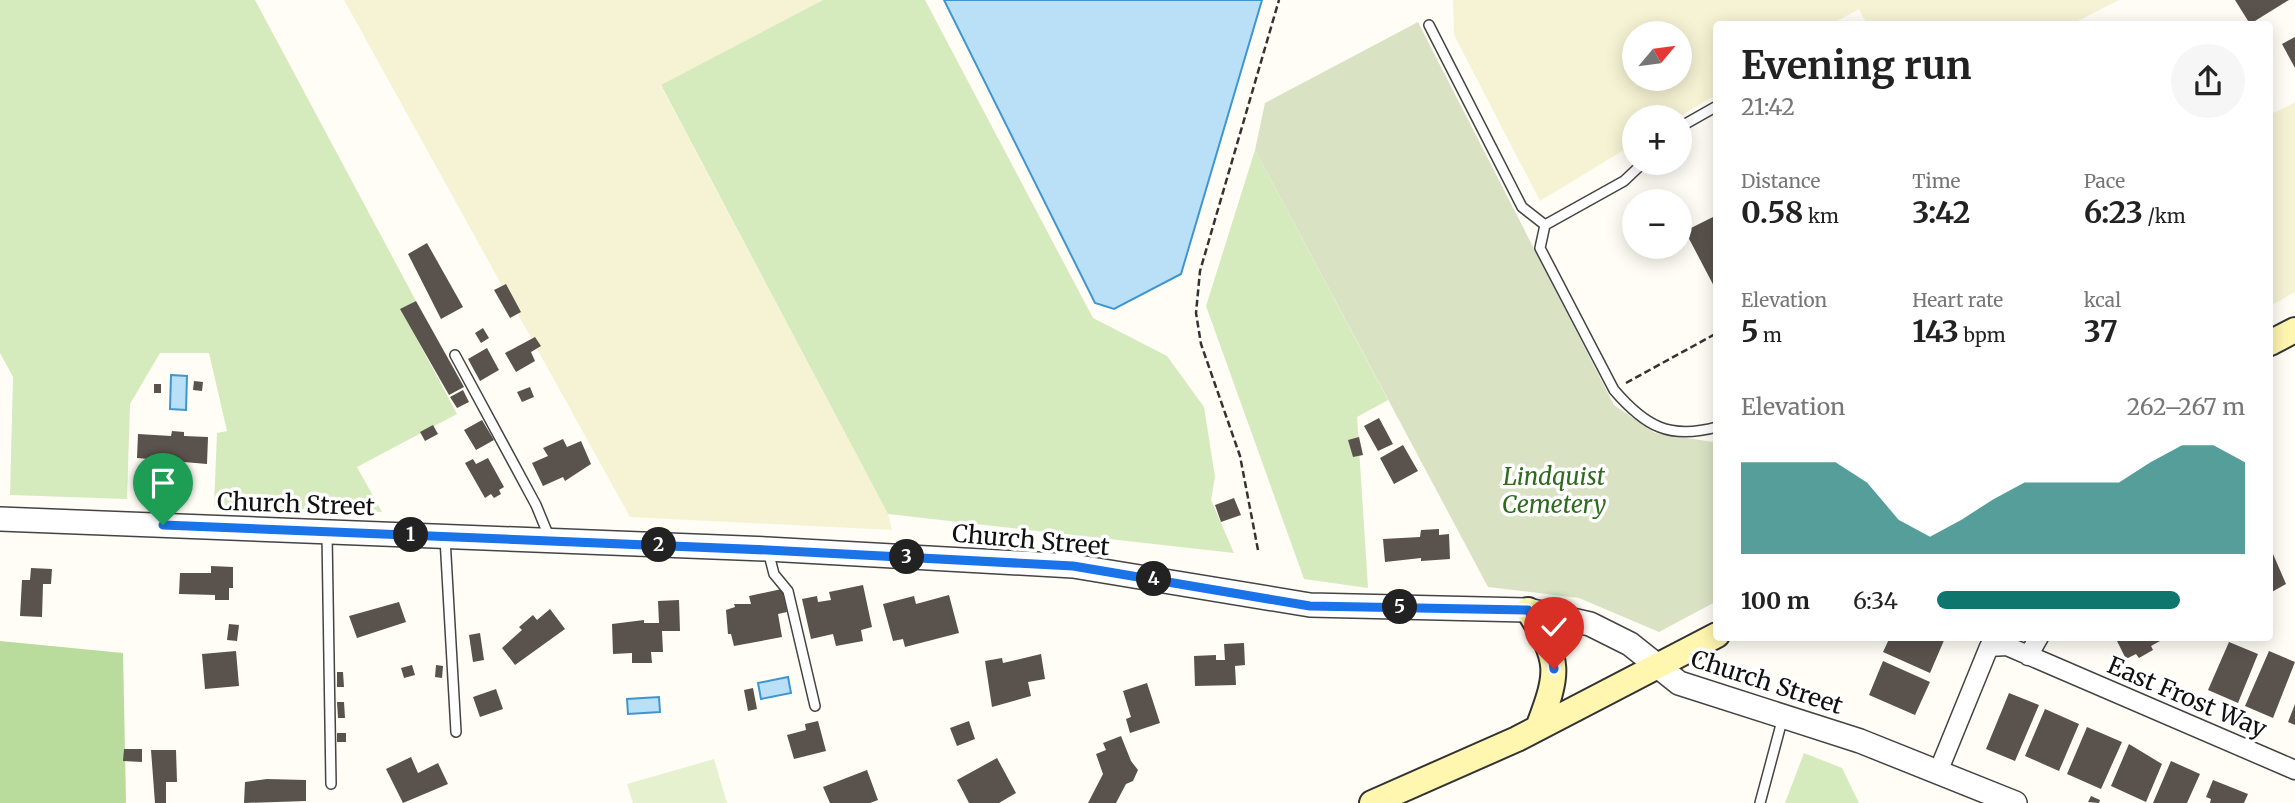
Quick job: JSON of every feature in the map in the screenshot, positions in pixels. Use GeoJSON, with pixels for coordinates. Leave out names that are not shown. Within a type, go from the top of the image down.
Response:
{"type":"FeatureCollection","features":[{"type":"Feature","properties":{"kind":"main road"},"geometry":{"type":"LineString","coordinates":[[2273,341],[2295,330]]}},
{"type":"Feature","properties":{"kind":"main road"},"geometry":{"type":"LineString","coordinates":[[1528,610],[1553,654],[1554,685],[1538,728]]}},
{"type":"Feature","properties":{"kind":"main road"},"geometry":{"type":"LineString","coordinates":[[1372,803],[1538,728],[1713,637]]}},
{"type":"Feature","properties":{"kind":"street","name":"Church Street"},"geometry":{"type":"LineString","coordinates":[[0,519],[767,550],[1073,566],[1310,606],[1528,610],[1590,624],[1630,644],[1655,667],[1679,683],[1860,741],[2015,803]]}},
{"type":"Feature","properties":{"kind":"street"},"geometry":{"type":"LineString","coordinates":[[2028,656],[2037,641]]}},
{"type":"Feature","properties":{"kind":"street","name":"East Frost Way"},"geometry":{"type":"LineString","coordinates":[[1938,772],[1989,647],[2007,646],[2295,770]]}},
{"type":"Feature","properties":{"kind":"lane"},"geometry":{"type":"LineString","coordinates":[[1429,25],[1522,207],[1545,225]]}},
{"type":"Feature","properties":{"kind":"lane"},"geometry":{"type":"LineString","coordinates":[[1692,120],[1713,108]]}},
{"type":"Feature","properties":{"kind":"lane"},"geometry":{"type":"LineString","coordinates":[[1630,175],[1545,225],[1540,248],[1614,390],[1631,410],[1667,431],[1695,433],[1713,428]]}},
{"type":"Feature","properties":{"kind":"lane"},"geometry":{"type":"LineString","coordinates":[[456,355],[536,505],[551,541]]}},
{"type":"Feature","properties":{"kind":"lane"},"geometry":{"type":"LineString","coordinates":[[327,532],[331,784]]}},
{"type":"Feature","properties":{"kind":"lane"},"geometry":{"type":"LineString","coordinates":[[445,536],[457,732]]}},
{"type":"Feature","properties":{"kind":"lane"},"geometry":{"type":"LineString","coordinates":[[767,550],[774,574],[788,591],[815,706]]}},
{"type":"Feature","properties":{"kind":"lane"},"geometry":{"type":"LineString","coordinates":[[1760,803],[1784,717]]}},
{"type":"Feature","properties":{"kind":"path"},"geometry":{"type":"LineString","coordinates":[[1258,550],[1240,456],[1201,344],[1196,313],[1200,271],[1279,0]]}},
{"type":"Feature","properties":{"kind":"path"},"geometry":{"type":"LineString","coordinates":[[1614,390],[1713,335]]}},
{"type":"Feature","properties":{"kind":"shaded area"},"geometry":{"type":"Polygon","coordinates":[[[344,0],[823,0],[661,86],[888,514],[892,530],[630,517],[344,0]]]}},
{"type":"Feature","properties":{"kind":"shaded area"},"geometry":{"type":"Polygon","coordinates":[[[1453,0],[2119,0],[2078,21],[1865,21],[1859,9],[1837,21],[1713,21],[1713,96],[1692,109],[1692,105],[1622,105],[1622,151],[1540,201],[1454,35],[1453,0]]]}},
{"type":"Feature","properties":{"kind":"shaded area"},"geometry":{"type":"Polygon","coordinates":[[[2295,102],[2295,292],[2273,304],[2273,113],[2295,102]]]}},
{"type":"Feature","properties":{"kind":"green space"},"geometry":{"type":"Polygon","coordinates":[[[0,0],[255,0],[416,301],[401,309],[457,414],[357,467],[382,512],[214,506],[217,433],[227,431],[209,353],[160,353],[130,404],[127,499],[10,495],[13,377],[0,353],[0,0]]]}},
{"type":"Feature","properties":{"kind":"green space"},"geometry":{"type":"Polygon","coordinates":[[[823,0],[925,0],[1093,318],[1167,356],[1204,407],[1215,477],[1211,500],[1234,553],[888,514],[661,85],[823,0]]]}},
{"type":"Feature","properties":{"kind":"green space","name":"Lindquist Cemetery"},"geometry":{"type":"Polygon","coordinates":[[[1418,22],[1614,405],[1655,433],[1713,442],[1713,603],[1659,632],[1579,598],[1488,587],[1255,150],[1265,103],[1418,22]]]}},
{"type":"Feature","properties":{"kind":"green space"},"geometry":{"type":"Polygon","coordinates":[[[1255,150],[1388,400],[1357,417],[1368,588],[1304,579],[1206,306],[1255,150]]]}},
{"type":"Feature","properties":{"kind":"green space"},"geometry":{"type":"Polygon","coordinates":[[[0,641],[123,653],[126,803],[0,803],[0,641]]]}},
{"type":"Feature","properties":{"kind":"green space"},"geometry":{"type":"Polygon","coordinates":[[[1804,753],[1842,768],[1859,803],[1785,803],[1804,753]]]}},
{"type":"Feature","properties":{"kind":"green space"},"geometry":{"type":"Polygon","coordinates":[[[714,759],[727,803],[633,803],[627,784],[714,759]]]}},
{"type":"Feature","properties":{"kind":"water"},"geometry":{"type":"Polygon","coordinates":[[[944,0],[1262,0],[1181,274],[1114,309],[1095,303],[944,0]]]}},
{"type":"Feature","properties":{"kind":"water"},"geometry":{"type":"Polygon","coordinates":[[[171,375],[187,376],[186,410],[170,409],[171,375]]]}},
{"type":"Feature","properties":{"kind":"water"},"geometry":{"type":"Polygon","coordinates":[[[788,677],[791,693],[761,699],[758,683],[788,677]]]}},
{"type":"Feature","properties":{"kind":"water"},"geometry":{"type":"Polygon","coordinates":[[[659,697],[660,712],[628,714],[627,699],[659,697]]]}},
{"type":"Feature","properties":{"kind":"building"},"geometry":{"type":"Polygon","coordinates":[[[2235,0],[2289,0],[2255,21],[2248,21],[2235,0]]]}},
{"type":"Feature","properties":{"kind":"building"},"geometry":{"type":"Polygon","coordinates":[[[2295,37],[2295,68],[2282,44],[2295,37]]]}},
{"type":"Feature","properties":{"kind":"building"},"geometry":{"type":"Polygon","coordinates":[[[1713,217],[1713,284],[1692,244],[1692,228],[1713,217]]]}},
{"type":"Feature","properties":{"kind":"building"},"geometry":{"type":"Polygon","coordinates":[[[427,243],[463,307],[441,319],[408,254],[427,243]]]}},
{"type":"Feature","properties":{"kind":"building"},"geometry":{"type":"Polygon","coordinates":[[[506,284],[521,312],[510,318],[494,290],[506,284]]]}},
{"type":"Feature","properties":{"kind":"building"},"geometry":{"type":"Polygon","coordinates":[[[416,301],[464,387],[449,395],[400,309],[416,301]]]}},
{"type":"Feature","properties":{"kind":"building"},"geometry":{"type":"Polygon","coordinates":[[[483,328],[489,338],[481,343],[475,333],[483,328]]]}},
{"type":"Feature","properties":{"kind":"building"},"geometry":{"type":"Polygon","coordinates":[[[535,337],[541,346],[531,352],[535,361],[516,372],[505,353],[535,337]]]}},
{"type":"Feature","properties":{"kind":"building"},"geometry":{"type":"Polygon","coordinates":[[[487,348],[499,370],[480,381],[468,359],[487,348]]]}},
{"type":"Feature","properties":{"kind":"building"},"geometry":{"type":"Polygon","coordinates":[[[194,381],[203,382],[202,391],[193,390],[194,381]]]}},
{"type":"Feature","properties":{"kind":"building"},"geometry":{"type":"Polygon","coordinates":[[[154,384],[161,384],[161,393],[154,393],[154,384]]]}},
{"type":"Feature","properties":{"kind":"building"},"geometry":{"type":"Polygon","coordinates":[[[530,387],[534,397],[522,402],[517,392],[530,387]]]}},
{"type":"Feature","properties":{"kind":"building"},"geometry":{"type":"Polygon","coordinates":[[[463,390],[469,402],[457,408],[450,397],[463,390]]]}},
{"type":"Feature","properties":{"kind":"building"},"geometry":{"type":"Polygon","coordinates":[[[1379,418],[1393,444],[1378,451],[1364,426],[1379,418]]]}},
{"type":"Feature","properties":{"kind":"building"},"geometry":{"type":"Polygon","coordinates":[[[482,420],[494,440],[476,450],[464,430],[482,420]]]}},
{"type":"Feature","properties":{"kind":"building"},"geometry":{"type":"Polygon","coordinates":[[[433,425],[438,434],[425,441],[420,432],[433,425]]]}},
{"type":"Feature","properties":{"kind":"building"},"geometry":{"type":"Polygon","coordinates":[[[172,431],[184,432],[184,436],[208,437],[207,464],[137,458],[138,434],[171,436],[172,431]]]}},
{"type":"Feature","properties":{"kind":"building"},"geometry":{"type":"Polygon","coordinates":[[[1359,437],[1363,455],[1353,457],[1348,440],[1359,437]]]}},
{"type":"Feature","properties":{"kind":"building"},"geometry":{"type":"Polygon","coordinates":[[[563,439],[567,447],[581,441],[591,464],[565,481],[563,477],[543,486],[532,463],[548,456],[543,448],[563,439]]]}},
{"type":"Feature","properties":{"kind":"building"},"geometry":{"type":"Polygon","coordinates":[[[1403,445],[1418,471],[1394,484],[1380,458],[1403,445]]]}},
{"type":"Feature","properties":{"kind":"building"},"geometry":{"type":"Polygon","coordinates":[[[488,458],[504,487],[499,490],[501,494],[494,498],[491,494],[485,498],[465,463],[473,459],[476,464],[488,458]]]}},
{"type":"Feature","properties":{"kind":"building"},"geometry":{"type":"Polygon","coordinates":[[[1234,498],[1241,515],[1221,522],[1215,505],[1234,498]]]}},
{"type":"Feature","properties":{"kind":"building"},"geometry":{"type":"Polygon","coordinates":[[[1439,529],[1439,535],[1449,534],[1450,559],[1421,561],[1421,558],[1385,562],[1383,539],[1420,537],[1421,530],[1439,529]]]}},
{"type":"Feature","properties":{"kind":"building"},"geometry":{"type":"Polygon","coordinates":[[[2273,554],[2286,584],[2273,591],[2273,554]]]}},
{"type":"Feature","properties":{"kind":"building"},"geometry":{"type":"Polygon","coordinates":[[[211,566],[233,567],[233,588],[229,588],[229,600],[215,600],[215,595],[179,594],[180,573],[211,573],[211,566]]]}},
{"type":"Feature","properties":{"kind":"building"},"geometry":{"type":"Polygon","coordinates":[[[31,568],[52,569],[51,584],[43,584],[42,617],[20,616],[22,580],[30,580],[31,568]]]}},
{"type":"Feature","properties":{"kind":"building"},"geometry":{"type":"Polygon","coordinates":[[[863,585],[872,627],[861,630],[863,641],[836,646],[833,634],[811,639],[802,599],[817,596],[818,602],[831,600],[829,592],[863,585]]]}},
{"type":"Feature","properties":{"kind":"building"},"geometry":{"type":"Polygon","coordinates":[[[782,589],[787,612],[778,614],[782,637],[734,646],[731,634],[728,634],[726,610],[735,607],[734,604],[751,604],[749,596],[782,589]]]}},
{"type":"Feature","properties":{"kind":"building"},"geometry":{"type":"Polygon","coordinates":[[[949,595],[959,633],[905,647],[903,639],[893,641],[883,604],[914,596],[916,604],[949,595]]]}},
{"type":"Feature","properties":{"kind":"building"},"geometry":{"type":"Polygon","coordinates":[[[679,600],[680,631],[662,631],[663,652],[651,652],[652,663],[632,663],[632,653],[613,654],[612,624],[644,620],[644,623],[659,623],[658,601],[679,600]]]}},
{"type":"Feature","properties":{"kind":"building"},"geometry":{"type":"Polygon","coordinates":[[[399,602],[406,622],[357,638],[349,616],[399,602]]]}},
{"type":"Feature","properties":{"kind":"building"},"geometry":{"type":"Polygon","coordinates":[[[550,609],[565,629],[515,665],[502,648],[522,630],[519,627],[533,615],[537,620],[550,609]]]}},
{"type":"Feature","properties":{"kind":"building"},"geometry":{"type":"Polygon","coordinates":[[[229,624],[239,625],[237,641],[227,640],[229,624]]]}},
{"type":"Feature","properties":{"kind":"building"},"geometry":{"type":"Polygon","coordinates":[[[480,633],[484,660],[473,662],[469,635],[480,633]]]}},
{"type":"Feature","properties":{"kind":"building"},"geometry":{"type":"Polygon","coordinates":[[[1888,641],[1944,641],[1930,673],[1883,652],[1888,641]]]}},
{"type":"Feature","properties":{"kind":"building"},"geometry":{"type":"Polygon","coordinates":[[[2117,641],[2160,641],[2151,646],[2153,650],[2139,658],[2136,654],[2126,659],[2117,641]]]}},
{"type":"Feature","properties":{"kind":"building"},"geometry":{"type":"Polygon","coordinates":[[[2229,642],[2258,654],[2238,703],[2208,690],[2229,642]]]}},
{"type":"Feature","properties":{"kind":"building"},"geometry":{"type":"Polygon","coordinates":[[[1244,643],[1245,665],[1235,666],[1236,685],[1195,686],[1194,656],[1216,655],[1216,660],[1225,660],[1224,644],[1244,643]]]}},
{"type":"Feature","properties":{"kind":"building"},"geometry":{"type":"Polygon","coordinates":[[[236,651],[239,686],[205,689],[202,654],[236,651]]]}},
{"type":"Feature","properties":{"kind":"building"},"geometry":{"type":"Polygon","coordinates":[[[2269,651],[2295,662],[2273,718],[2245,706],[2269,651]]]}},
{"type":"Feature","properties":{"kind":"building"},"geometry":{"type":"Polygon","coordinates":[[[1041,654],[1045,679],[1028,682],[1031,696],[992,707],[985,661],[1002,658],[1003,663],[1041,654]]]}},
{"type":"Feature","properties":{"kind":"building"},"geometry":{"type":"Polygon","coordinates":[[[1883,661],[1930,682],[1915,715],[1869,695],[1883,661]]]}},
{"type":"Feature","properties":{"kind":"building"},"geometry":{"type":"Polygon","coordinates":[[[412,665],[415,675],[404,678],[401,668],[412,665]]]}},
{"type":"Feature","properties":{"kind":"building"},"geometry":{"type":"Polygon","coordinates":[[[436,665],[443,666],[442,678],[435,677],[436,665]]]}},
{"type":"Feature","properties":{"kind":"building"},"geometry":{"type":"Polygon","coordinates":[[[337,672],[343,672],[344,687],[337,687],[337,672]]]}},
{"type":"Feature","properties":{"kind":"building"},"geometry":{"type":"Polygon","coordinates":[[[1147,683],[1160,723],[1130,733],[1126,719],[1131,717],[1123,691],[1147,683]]]}},
{"type":"Feature","properties":{"kind":"building"},"geometry":{"type":"Polygon","coordinates":[[[753,688],[757,709],[748,711],[744,690],[753,688]]]}},
{"type":"Feature","properties":{"kind":"building"},"geometry":{"type":"Polygon","coordinates":[[[496,689],[503,709],[480,717],[473,697],[496,689]]]}},
{"type":"Feature","properties":{"kind":"building"},"geometry":{"type":"Polygon","coordinates":[[[2009,693],[2039,705],[2015,761],[1986,749],[2009,693]]]}},
{"type":"Feature","properties":{"kind":"building"},"geometry":{"type":"Polygon","coordinates":[[[337,702],[344,702],[345,718],[338,718],[337,702]]]}},
{"type":"Feature","properties":{"kind":"building"},"geometry":{"type":"Polygon","coordinates":[[[2295,704],[2295,725],[2288,722],[2295,704]]]}},
{"type":"Feature","properties":{"kind":"building"},"geometry":{"type":"Polygon","coordinates":[[[2045,709],[2079,724],[2059,771],[2025,756],[2045,709]]]}},
{"type":"Feature","properties":{"kind":"building"},"geometry":{"type":"Polygon","coordinates":[[[818,721],[826,751],[794,759],[787,735],[806,730],[805,724],[818,721]]]}},
{"type":"Feature","properties":{"kind":"building"},"geometry":{"type":"Polygon","coordinates":[[[969,721],[975,739],[957,746],[950,728],[969,721]]]}},
{"type":"Feature","properties":{"kind":"building"},"geometry":{"type":"Polygon","coordinates":[[[2087,727],[2122,742],[2101,789],[2067,774],[2087,727]]]}},
{"type":"Feature","properties":{"kind":"building"},"geometry":{"type":"Polygon","coordinates":[[[337,733],[346,733],[346,742],[337,742],[337,733]]]}},
{"type":"Feature","properties":{"kind":"building"},"geometry":{"type":"Polygon","coordinates":[[[1121,736],[1131,761],[1138,770],[1133,781],[1126,784],[1116,803],[1088,803],[1103,774],[1096,754],[1106,750],[1103,743],[1121,736]]]}},
{"type":"Feature","properties":{"kind":"building"},"geometry":{"type":"Polygon","coordinates":[[[2129,744],[2162,764],[2146,802],[2111,786],[2129,744]]]}},
{"type":"Feature","properties":{"kind":"building"},"geometry":{"type":"Polygon","coordinates":[[[124,749],[142,749],[142,762],[123,761],[124,749]]]}},
{"type":"Feature","properties":{"kind":"building"},"geometry":{"type":"Polygon","coordinates":[[[151,750],[176,750],[177,782],[166,782],[166,803],[155,803],[151,750]]]}},
{"type":"Feature","properties":{"kind":"building"},"geometry":{"type":"Polygon","coordinates":[[[411,757],[418,773],[438,763],[448,784],[403,803],[386,769],[411,757]]]}},
{"type":"Feature","properties":{"kind":"building"},"geometry":{"type":"Polygon","coordinates":[[[997,758],[1016,793],[999,803],[969,803],[957,780],[997,758]]]}},
{"type":"Feature","properties":{"kind":"building"},"geometry":{"type":"Polygon","coordinates":[[[2171,761],[2200,774],[2187,803],[2153,803],[2171,761]]]}},
{"type":"Feature","properties":{"kind":"building"},"geometry":{"type":"Polygon","coordinates":[[[867,770],[878,800],[870,803],[830,803],[823,787],[867,770]]]}},
{"type":"Feature","properties":{"kind":"building"},"geometry":{"type":"Polygon","coordinates":[[[267,779],[306,780],[306,801],[244,803],[245,782],[267,779]]]}},
{"type":"Feature","properties":{"kind":"building"},"geometry":{"type":"Polygon","coordinates":[[[2213,780],[2248,794],[2244,803],[2210,803],[2211,799],[2206,797],[2213,780]]]}},
{"type":"Feature","properties":{"kind":"building"},"geometry":{"type":"Polygon","coordinates":[[[2091,796],[2100,800],[2099,803],[2088,802],[2091,796]]]}},
{"type":"Feature","properties":{"kind":"route"},"geometry":{"type":"LineString","coordinates":[[163,525],[767,550],[1073,566],[1310,606],[1528,610],[1546,638],[1553,654],[1554,669]]}}]}
